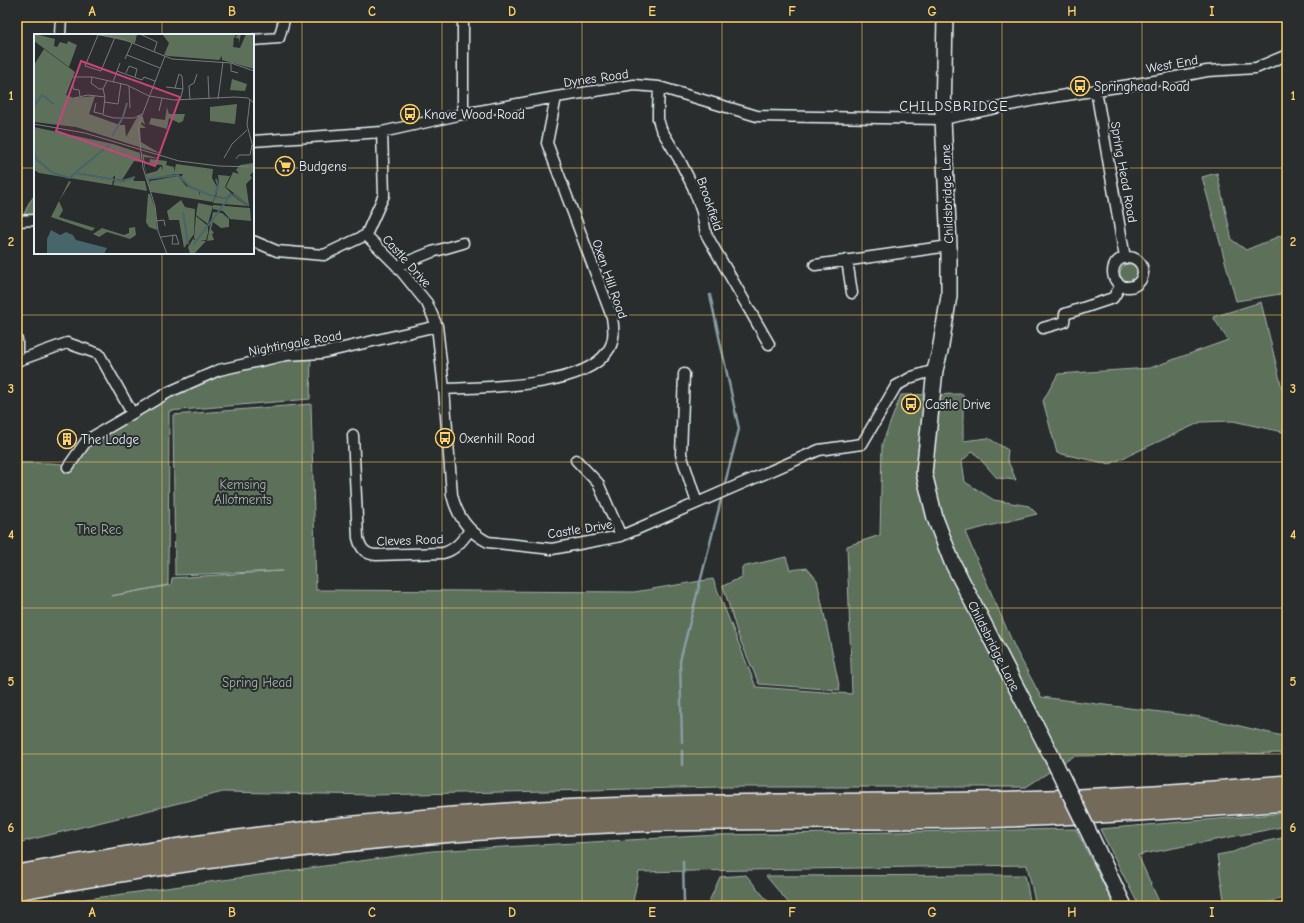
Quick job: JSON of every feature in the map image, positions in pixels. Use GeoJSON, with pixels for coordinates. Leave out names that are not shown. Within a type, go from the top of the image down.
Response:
{"type":"FeatureCollection","features":[{"type":"Feature","properties":{"kind":"highway"},"geometry":{"type":"LineString","coordinates":[[17,875],[106,859],[293,833],[414,820],[600,808],[723,804],[1020,801],[1157,795],[1287,785]]}},
{"type":"Feature","properties":{"kind":"highway"},"geometry":{"type":"LineString","coordinates":[[17,890],[98,876],[223,858],[337,844],[486,830],[666,821],[1029,816],[1167,810],[1287,801]]}},
{"type":"Feature","properties":{"kind":"street"},"geometry":{"type":"LineString","coordinates":[[60,34],[61,17]]}},
{"type":"Feature","properties":{"kind":"street"},"geometry":{"type":"LineString","coordinates":[[254,40],[279,38],[284,17]]}},
{"type":"Feature","properties":{"kind":"street"},"geometry":{"type":"LineString","coordinates":[[463,17],[463,114]]}},
{"type":"Feature","properties":{"kind":"street","name":"Childsbridge Lane"},"geometry":{"type":"LineString","coordinates":[[945,17],[943,119],[949,246],[949,296],[940,352],[934,370],[924,473],[935,518],[964,589],[1052,757],[1124,906]]}},
{"type":"Feature","properties":{"kind":"street","name":"West End"},"geometry":{"type":"LineString","coordinates":[[943,119],[1034,100],[1207,71],[1256,68],[1287,55]]}},
{"type":"Feature","properties":{"kind":"street","name":"Dynes Road"},"geometry":{"type":"LineString","coordinates":[[254,141],[382,132],[463,114],[556,97],[634,85],[659,87],[757,116],[943,119]]}},
{"type":"Feature","properties":{"kind":"street","name":"Brookfield"},"geometry":{"type":"LineString","coordinates":[[659,87],[658,119],[661,129],[665,138],[672,146],[692,187],[702,212],[706,234],[769,344]]}},
{"type":"Feature","properties":{"kind":"street","name":"Spring Head Road"},"geometry":{"type":"LineString","coordinates":[[1096,90],[1125,258]]}},
{"type":"Feature","properties":{"kind":"street","name":"Oxen Hill Road"},"geometry":{"type":"LineString","coordinates":[[444,389],[516,385],[573,374],[595,364],[608,352],[612,343],[614,336],[612,317],[546,144],[556,97]]}},
{"type":"Feature","properties":{"kind":"street"},"geometry":{"type":"LineString","coordinates":[[254,241],[276,251],[324,255],[366,235],[384,195],[382,132]]}},
{"type":"Feature","properties":{"kind":"street"},"geometry":{"type":"LineString","coordinates":[[17,220],[34,220]]}},
{"type":"Feature","properties":{"kind":"street","name":"Castle Drive"},"geometry":{"type":"LineString","coordinates":[[366,235],[397,266],[427,303],[437,326],[444,389],[452,495],[457,511],[462,520],[470,530],[488,542],[552,549],[621,536],[819,450],[862,444],[896,386],[912,376],[934,370]]}},
{"type":"Feature","properties":{"kind":"street"},"geometry":{"type":"LineString","coordinates":[[397,266],[432,252],[463,243]]}},
{"type":"Feature","properties":{"kind":"street"},"geometry":{"type":"LineString","coordinates":[[814,265],[949,246]]}},
{"type":"Feature","properties":{"kind":"street"},"geometry":{"type":"LineString","coordinates":[[1125,258],[1133,258],[1141,264],[1143,274],[1139,283],[1135,286],[1125,287],[1121,285],[1115,278],[1114,269],[1119,261],[1125,258]]}},
{"type":"Feature","properties":{"kind":"street"},"geometry":{"type":"LineString","coordinates":[[848,260],[852,293]]}},
{"type":"Feature","properties":{"kind":"street"},"geometry":{"type":"LineString","coordinates":[[1043,328],[1064,322],[1065,314],[1113,298],[1121,285]]}},
{"type":"Feature","properties":{"kind":"street","name":"Nightingale Road"},"geometry":{"type":"LineString","coordinates":[[68,467],[87,440],[168,392],[219,370],[286,355],[322,353],[437,326]]}},
{"type":"Feature","properties":{"kind":"street"},"geometry":{"type":"LineString","coordinates":[[17,340],[17,361],[67,343],[99,354],[132,413]]}},
{"type":"Feature","properties":{"kind":"street"},"geometry":{"type":"LineString","coordinates":[[684,374],[680,454],[697,503]]}},
{"type":"Feature","properties":{"kind":"street","name":"Cleves Road"},"geometry":{"type":"LineString","coordinates":[[353,435],[358,538],[363,551],[367,554],[376,555],[443,553],[451,551],[462,541],[470,530]]}},
{"type":"Feature","properties":{"kind":"street"},"geometry":{"type":"LineString","coordinates":[[576,460],[598,483],[621,536]]}},
{"type":"Feature","properties":{"kind":"green space"},"geometry":{"type":"Polygon","coordinates":[[[1217,173],[1232,240],[1246,250],[1287,233],[1287,293],[1236,301],[1202,177],[1217,173]]]}},
{"type":"Feature","properties":{"kind":"green space"},"geometry":{"type":"Polygon","coordinates":[[[34,196],[34,215],[23,217],[29,203],[34,196]]]}},
{"type":"Feature","properties":{"kind":"green space"},"geometry":{"type":"Polygon","coordinates":[[[1125,264],[1133,264],[1138,269],[1136,280],[1133,282],[1125,282],[1120,277],[1120,269],[1125,264]]]}},
{"type":"Feature","properties":{"kind":"green space"},"geometry":{"type":"Polygon","coordinates":[[[1261,302],[1287,409],[1287,433],[1233,421],[1201,422],[1110,464],[1057,453],[1043,401],[1058,374],[1150,368],[1228,340],[1213,317],[1261,302]]]}},
{"type":"Feature","properties":{"kind":"green space","name":"Spring Head"},"geometry":{"type":"Polygon","coordinates":[[[311,357],[310,399],[169,411],[168,585],[111,596],[171,585],[172,578],[282,571],[175,575],[173,415],[311,404],[316,590],[634,592],[713,579],[756,687],[852,694],[847,546],[880,535],[882,444],[901,395],[963,394],[963,441],[988,438],[1008,450],[1007,459],[1016,480],[997,478],[973,451],[962,461],[965,482],[994,500],[1029,506],[1037,514],[965,532],[1015,648],[1041,697],[1201,717],[1287,737],[1287,753],[1074,756],[1026,787],[720,787],[374,795],[223,792],[17,843],[17,463],[74,465],[89,446],[96,440],[142,412],[187,389],[235,371],[285,360],[311,357]]]}},
{"type":"Feature","properties":{"kind":"green space"},"geometry":{"type":"Polygon","coordinates":[[[786,557],[790,570],[807,568],[817,580],[840,690],[759,684],[738,635],[723,586],[742,577],[742,567],[786,557]]]}},
{"type":"Feature","properties":{"kind":"green space"},"geometry":{"type":"Polygon","coordinates":[[[1287,813],[1287,826],[1138,855],[1161,906],[1139,906],[1100,829],[1287,813]]]}},
{"type":"Feature","properties":{"kind":"green space"},"geometry":{"type":"Polygon","coordinates":[[[1076,829],[1114,906],[1036,906],[1027,865],[639,872],[632,906],[37,906],[432,851],[717,835],[1076,829]]]}},
{"type":"Feature","properties":{"kind":"green space"},"geometry":{"type":"Polygon","coordinates":[[[1287,837],[1287,897],[1257,906],[1225,906],[1217,855],[1233,852],[1253,844],[1287,837]]]}},
{"type":"Feature","properties":{"kind":"green space"},"geometry":{"type":"Polygon","coordinates":[[[746,875],[772,906],[707,906],[720,877],[746,875]]]}},
{"type":"Feature","properties":{"kind":"green space"},"geometry":{"type":"Polygon","coordinates":[[[1025,875],[1031,906],[791,906],[766,876],[1025,875]]]}},
{"type":"Feature","properties":{"kind":"waterway"},"geometry":{"type":"LineString","coordinates":[[710,295],[739,429],[725,483]]}},
{"type":"Feature","properties":{"kind":"waterway"},"geometry":{"type":"LineString","coordinates":[[682,742],[680,661],[721,500]]}},
{"type":"Feature","properties":{"kind":"waterway"},"geometry":{"type":"LineString","coordinates":[[682,751],[682,765]]}},
{"type":"Feature","properties":{"kind":"waterway"},"geometry":{"type":"LineString","coordinates":[[682,906],[684,902],[683,861]]}},
{"type":"Feature","properties":{"kind":"place","name":"Springhead Road"},"geometry":{"type":"Point","coordinates":[1080,86]}},
{"type":"Feature","properties":{"kind":"place","name":"Knave Wood Road"},"geometry":{"type":"Point","coordinates":[410,114]}},
{"type":"Feature","properties":{"kind":"place","name":"Budgens"},"geometry":{"type":"Point","coordinates":[285,166]}},
{"type":"Feature","properties":{"kind":"place","name":"Castle Drive"},"geometry":{"type":"Point","coordinates":[911,404]}},
{"type":"Feature","properties":{"kind":"place","name":"Oxenhill Road"},"geometry":{"type":"Point","coordinates":[445,438]}},
{"type":"Feature","properties":{"kind":"place","name":"The Lodge"},"geometry":{"type":"Point","coordinates":[67,439]}},
{"type":"Feature","properties":{"kind":"district","name":"CHILDSBRIDGE"},"geometry":{"type":"Point","coordinates":[954,106]}},
{"type":"Feature","properties":{"kind":"park label","name":"Kemsing Allotments"},"geometry":{"type":"Point","coordinates":[243,492]}},
{"type":"Feature","properties":{"kind":"park label","name":"The Rec"},"geometry":{"type":"Point","coordinates":[99,529]}}]}
